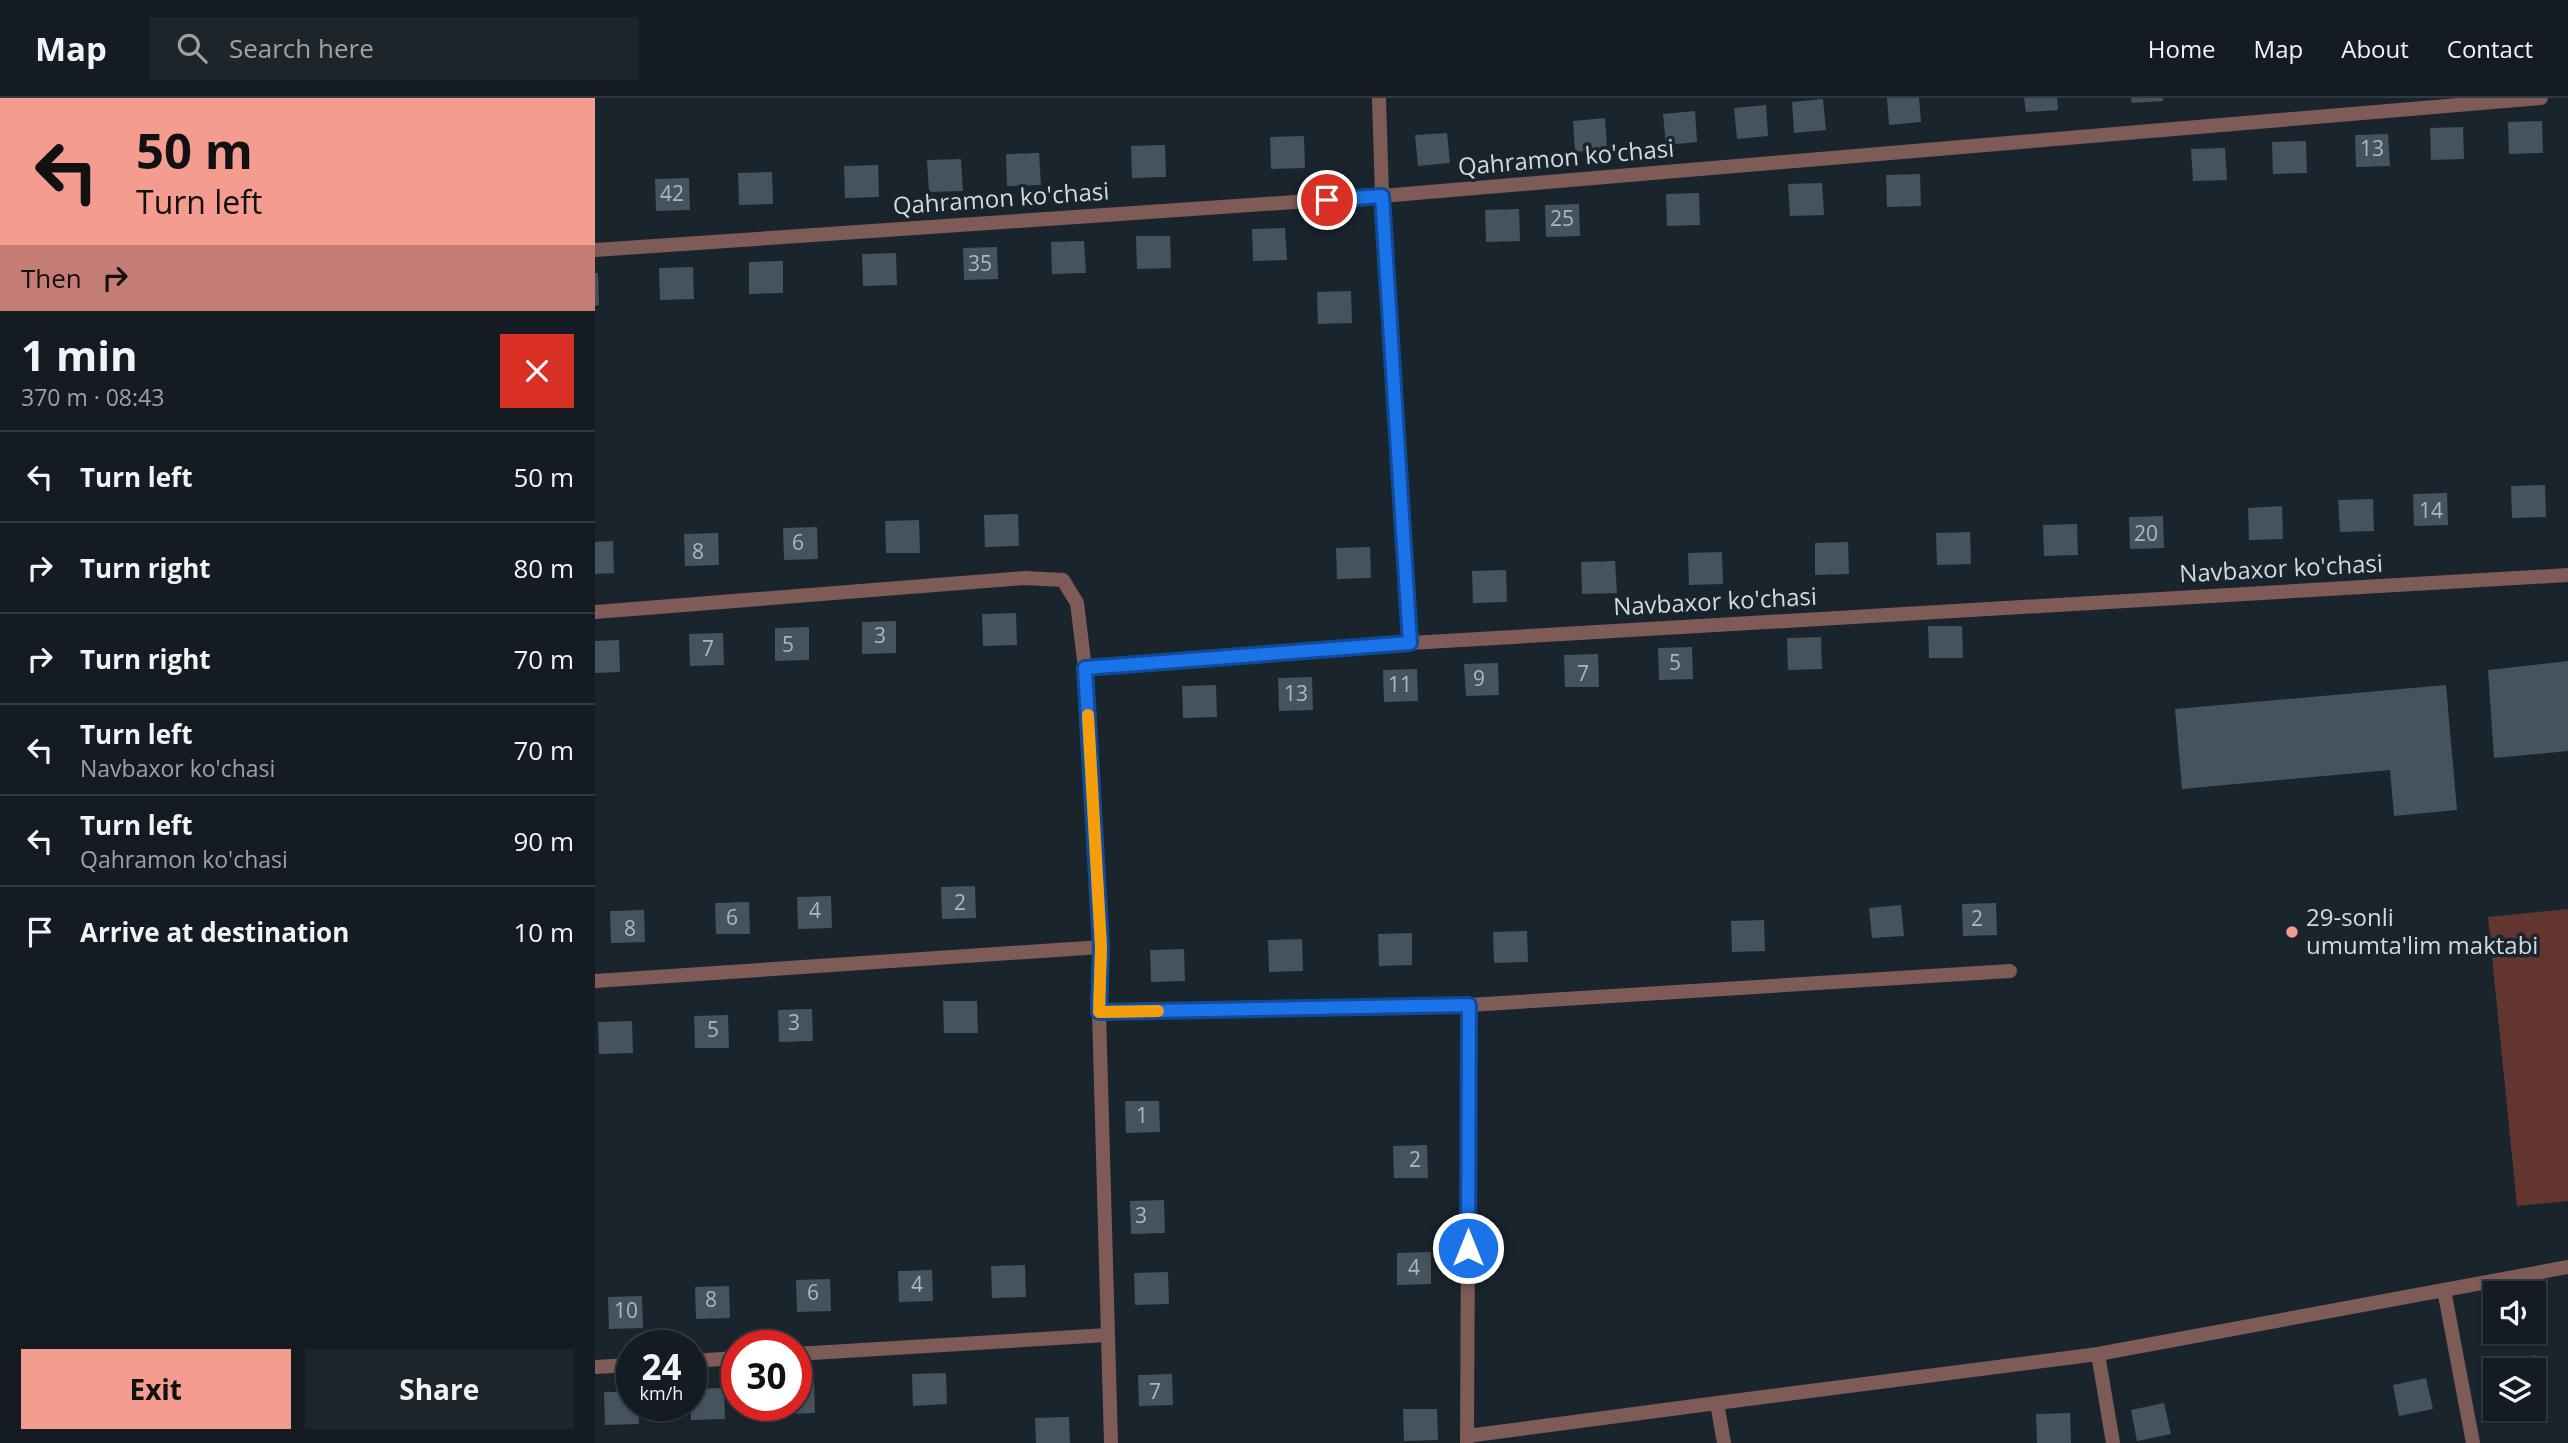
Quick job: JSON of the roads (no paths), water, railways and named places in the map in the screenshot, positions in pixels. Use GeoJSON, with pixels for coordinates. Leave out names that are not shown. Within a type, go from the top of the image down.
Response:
{"type":"FeatureCollection","features":[{"type":"Feature","properties":{"kind":"street"},"geometry":{"type":"LineString","coordinates":[[1379,98],[1382,196],[1410,643]]}},
{"type":"Feature","properties":{"kind":"street","name":"Qahramon ko'chasi"},"geometry":{"type":"LineString","coordinates":[[595,250],[1382,196],[2541,98]]}},
{"type":"Feature","properties":{"kind":"street","name":"Navbaxor ko'chasi"},"geometry":{"type":"LineString","coordinates":[[1085,668],[1410,643],[2568,575]]}},
{"type":"Feature","properties":{"kind":"street"},"geometry":{"type":"LineString","coordinates":[[595,612],[1025,578],[1063,580],[1077,603],[1085,668],[1101,947],[1099,1012],[1111,1443]]}},
{"type":"Feature","properties":{"kind":"street"},"geometry":{"type":"LineString","coordinates":[[595,981],[1101,947]]}},
{"type":"Feature","properties":{"kind":"street"},"geometry":{"type":"LineString","coordinates":[[1099,1012],[1469,1005],[2010,971]]}},
{"type":"Feature","properties":{"kind":"street"},"geometry":{"type":"LineString","coordinates":[[1469,1005],[1467,1440],[1717,1403],[2098,1354],[2568,1267]]}},
{"type":"Feature","properties":{"kind":"street"},"geometry":{"type":"LineString","coordinates":[[2444,1290],[2473,1443]]}},
{"type":"Feature","properties":{"kind":"street"},"geometry":{"type":"LineString","coordinates":[[812,1353],[1107,1335]]}},
{"type":"Feature","properties":{"kind":"street"},"geometry":{"type":"LineString","coordinates":[[2098,1354],[2113,1443]]}},
{"type":"Feature","properties":{"kind":"street"},"geometry":{"type":"LineString","coordinates":[[595,1367],[616,1366]]}},
{"type":"Feature","properties":{"kind":"street"},"geometry":{"type":"LineString","coordinates":[[1717,1403],[1724,1443]]}},
{"type":"Feature","properties":{"kind":"place","name":"29-sonli umumta'lim maktabi"},"geometry":{"type":"Point","coordinates":[2292,932]}}]}
